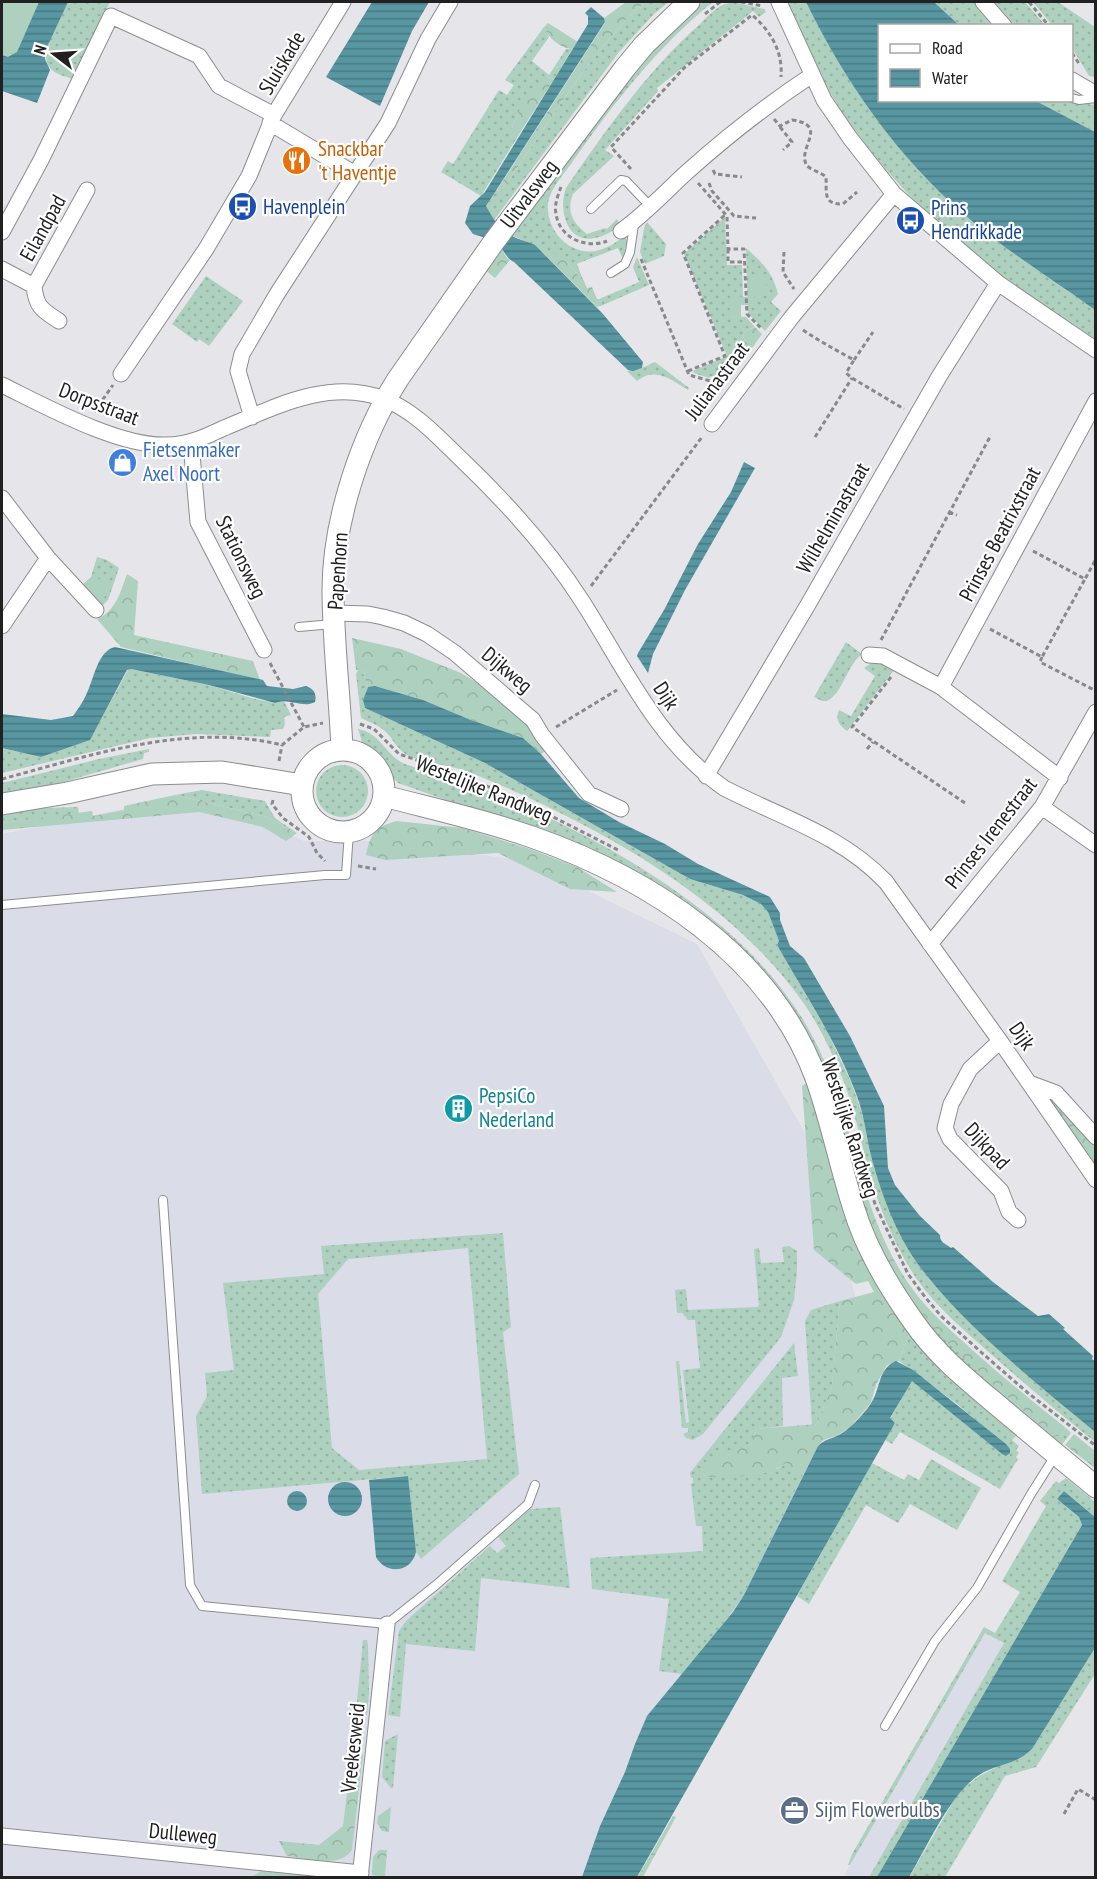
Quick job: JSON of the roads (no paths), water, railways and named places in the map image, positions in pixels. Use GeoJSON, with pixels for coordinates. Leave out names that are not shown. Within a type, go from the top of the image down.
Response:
{"type":"FeatureCollection","features":[{"type":"Feature","properties":{"kind":"street","name":"Eilandpad"},"geometry":{"type":"LineString","coordinates":[[2,232],[41,160],[118,2]]}},
{"type":"Feature","properties":{"kind":"street","name":"Sluiskade"},"geometry":{"type":"LineString","coordinates":[[272,119],[344,2]]}},
{"type":"Feature","properties":{"kind":"street"},"geometry":{"type":"LineString","coordinates":[[252,417],[238,371],[242,354],[277,294],[388,123],[428,39],[450,2]]}},
{"type":"Feature","properties":{"kind":"street"},"geometry":{"type":"LineString","coordinates":[[779,2],[824,100],[850,138],[894,194],[998,283],[1095,350]]}},
{"type":"Feature","properties":{"kind":"street"},"geometry":{"type":"LineString","coordinates":[[983,2],[1002,24]]}},
{"type":"Feature","properties":{"kind":"street","name":"Uitvalsweg"},"geometry":{"type":"LineString","coordinates":[[385,400],[493,243],[625,68],[644,45],[694,11]]}},
{"type":"Feature","properties":{"kind":"street"},"geometry":{"type":"LineString","coordinates":[[111,16],[200,56],[219,86],[355,174]]}},
{"type":"Feature","properties":{"kind":"street"},"geometry":{"type":"LineString","coordinates":[[621,231],[634,222],[688,171],[764,109],[812,75]]}},
{"type":"Feature","properties":{"kind":"street"},"geometry":{"type":"LineString","coordinates":[[1073,81],[1095,96]]}},
{"type":"Feature","properties":{"kind":"street"},"geometry":{"type":"LineString","coordinates":[[121,374],[206,249],[233,204],[249,176],[272,119]]}},
{"type":"Feature","properties":{"kind":"street","name":"Eilandpad"},"geometry":{"type":"LineString","coordinates":[[59,321],[41,309],[35,300],[34,286],[87,190]]}},
{"type":"Feature","properties":{"kind":"street","name":"Julianastraat"},"geometry":{"type":"LineString","coordinates":[[711,424],[789,321],[894,194]]}},
{"type":"Feature","properties":{"kind":"street","name":"Eilandpad"},"geometry":{"type":"LineString","coordinates":[[2,269],[34,286]]}},
{"type":"Feature","properties":{"kind":"street","name":"Wilhelminastraat"},"geometry":{"type":"LineString","coordinates":[[706,776],[916,416],[998,283]]}},
{"type":"Feature","properties":{"kind":"street","name":"Dorpsstraat"},"geometry":{"type":"LineString","coordinates":[[2,385],[86,424],[149,444],[164,446],[191,443],[252,417]]}},
{"type":"Feature","properties":{"kind":"street","name":"Dijk"},"geometry":{"type":"LineString","coordinates":[[252,417],[314,394],[358,393],[385,400],[415,417],[430,430],[498,495],[539,542],[581,600],[663,730],[683,754],[706,776],[734,794],[828,837],[853,852],[886,882],[1000,1041],[1095,1180]]}},
{"type":"Feature","properties":{"kind":"street","name":"Papenhorn"},"geometry":{"type":"LineString","coordinates":[[342,750],[333,575],[345,510],[360,456],[385,400]]}},
{"type":"Feature","properties":{"kind":"street","name":"Prinses Beatrixstraat"},"geometry":{"type":"LineString","coordinates":[[941,687],[1095,401]]}},
{"type":"Feature","properties":{"kind":"street","name":"Stationsweg"},"geometry":{"type":"LineString","coordinates":[[191,443],[198,522],[264,650]]}},
{"type":"Feature","properties":{"kind":"street"},"geometry":{"type":"LineString","coordinates":[[2,498],[48,558],[96,610]]}},
{"type":"Feature","properties":{"kind":"street"},"geometry":{"type":"LineString","coordinates":[[2,626],[48,558]]}},
{"type":"Feature","properties":{"kind":"street","name":"Dijkweg"},"geometry":{"type":"LineString","coordinates":[[334,618],[368,614],[404,623],[427,634],[455,653],[533,720],[589,795],[621,809]]}},
{"type":"Feature","properties":{"kind":"street"},"geometry":{"type":"LineString","coordinates":[[872,655],[883,656],[941,687],[1060,778]]}},
{"type":"Feature","properties":{"kind":"street","name":"Prinses Irenestraat"},"geometry":{"type":"LineString","coordinates":[[930,944],[1042,807],[1095,712]]}},
{"type":"Feature","properties":{"kind":"street"},"geometry":{"type":"LineString","coordinates":[[342,750],[354,751],[374,763],[381,773],[384,784],[384,796],[376,816],[360,830],[349,832],[327,830],[318,824],[305,806],[302,796],[306,774],[321,756],[342,750]]}},
{"type":"Feature","properties":{"kind":"street"},"geometry":{"type":"LineString","coordinates":[[2,804],[67,793],[152,774],[222,772],[303,784]]}},
{"type":"Feature","properties":{"kind":"street","name":"Westelijke Randweg"},"geometry":{"type":"LineString","coordinates":[[384,796],[531,836],[578,855],[620,875],[683,913],[732,954],[752,974],[775,1003],[803,1050],[816,1077],[854,1211],[870,1248],[893,1291],[912,1319],[937,1351],[1095,1487]]}},
{"type":"Feature","properties":{"kind":"street"},"geometry":{"type":"LineString","coordinates":[[1042,807],[1095,845]]}},
{"type":"Feature","properties":{"kind":"street","name":"Dijkpad"},"geometry":{"type":"LineString","coordinates":[[1000,1041],[970,1069],[951,1104],[945,1128],[950,1139],[1000,1191],[1009,1212],[1018,1220]]}},
{"type":"Feature","properties":{"kind":"street","name":"Dijk"},"geometry":{"type":"LineString","coordinates":[[1029,1083],[1056,1094],[1095,1137]]}},
{"type":"Feature","properties":{"kind":"street","name":"Vreekesweid"},"geometry":{"type":"LineString","coordinates":[[360,1875],[387,1623]]}},
{"type":"Feature","properties":{"kind":"street","name":"Dulleweg"},"geometry":{"type":"LineString","coordinates":[[2,1836],[360,1875]]}},
{"type":"Feature","properties":{"kind":"lane"},"geometry":{"type":"LineString","coordinates":[[1073,98],[1079,100],[1095,96]]}},
{"type":"Feature","properties":{"kind":"lane"},"geometry":{"type":"LineString","coordinates":[[591,209],[621,180],[626,181],[650,206]]}},
{"type":"Feature","properties":{"kind":"lane"},"geometry":{"type":"LineString","coordinates":[[610,273],[625,264],[630,252],[634,222]]}},
{"type":"Feature","properties":{"kind":"lane"},"geometry":{"type":"LineString","coordinates":[[299,627],[334,618]]}},
{"type":"Feature","properties":{"kind":"lane"},"geometry":{"type":"LineString","coordinates":[[2,905],[325,874],[346,875],[349,832]]}},
{"type":"Feature","properties":{"kind":"lane"},"geometry":{"type":"LineString","coordinates":[[163,1200],[190,1585],[202,1606],[387,1623],[436,1585],[528,1504],[535,1485]]}},
{"type":"Feature","properties":{"kind":"lane"},"geometry":{"type":"LineString","coordinates":[[885,1725],[934,1641],[977,1588],[1056,1455]]}},
{"type":"Feature","properties":{"kind":"water"},"geometry":{"type":"Polygon","coordinates":[[[39,2],[68,2],[47,47],[45,59],[50,70],[37,103],[2,91],[2,55],[8,57],[17,52],[39,2]]]}},
{"type":"Feature","properties":{"kind":"water"},"geometry":{"type":"Polygon","coordinates":[[[372,2],[429,2],[412,31],[380,106],[326,77],[372,2]]]}},
{"type":"Feature","properties":{"kind":"water"},"geometry":{"type":"Polygon","coordinates":[[[806,2],[934,2],[958,24],[878,24],[878,102],[1038,102],[1095,132],[1095,310],[981,229],[941,193],[896,144],[875,117],[821,32],[806,2]]]}},
{"type":"Feature","properties":{"kind":"water"},"geometry":{"type":"Polygon","coordinates":[[[591,7],[604,18],[605,22],[486,206],[503,230],[535,245],[603,314],[643,362],[642,368],[633,371],[628,370],[509,259],[502,249],[488,239],[473,234],[465,223],[470,206],[485,192],[588,24],[588,16],[585,13],[591,7]]]}},
{"type":"Feature","properties":{"kind":"water"},"geometry":{"type":"Polygon","coordinates":[[[744,462],[755,468],[685,590],[653,654],[648,673],[637,656],[638,653],[664,610],[698,544],[731,492],[744,462]]]}},
{"type":"Feature","properties":{"kind":"water"},"geometry":{"type":"Polygon","coordinates":[[[115,647],[263,680],[267,686],[293,689],[306,686],[314,692],[315,702],[310,704],[285,701],[275,703],[209,685],[131,669],[127,670],[90,740],[41,757],[2,748],[2,714],[51,720],[73,716],[85,698],[100,660],[104,654],[115,647]]]}},
{"type":"Feature","properties":{"kind":"water"},"geometry":{"type":"Polygon","coordinates":[[[375,686],[423,700],[523,738],[541,754],[579,798],[698,864],[770,897],[780,913],[780,920],[790,946],[804,958],[850,1036],[884,1106],[888,1168],[895,1185],[920,1216],[940,1235],[943,1243],[953,1247],[993,1282],[1038,1316],[1049,1314],[1093,1356],[1092,1359],[1096,1362],[1095,1432],[975,1328],[932,1282],[908,1249],[895,1225],[880,1186],[861,1108],[851,1081],[822,1022],[777,945],[779,941],[768,912],[761,904],[743,895],[690,879],[485,763],[365,708],[363,700],[368,687],[375,686]]]}},
{"type":"Feature","properties":{"kind":"water"},"geometry":{"type":"Polygon","coordinates":[[[896,1361],[913,1370],[1006,1444],[1010,1453],[1006,1456],[1002,1454],[912,1381],[890,1418],[895,1423],[637,1877],[582,1877],[600,1826],[647,1716],[733,1612],[744,1595],[818,1446],[839,1435],[860,1417],[870,1405],[885,1369],[896,1361]]]}},
{"type":"Feature","properties":{"kind":"water"},"geometry":{"type":"Polygon","coordinates":[[[408,1476],[416,1552],[404,1568],[392,1569],[380,1563],[376,1557],[369,1480],[408,1476]]]}},
{"type":"Feature","properties":{"kind":"water"},"geometry":{"type":"Polygon","coordinates":[[[345,1482],[357,1487],[362,1499],[357,1511],[345,1516],[333,1511],[328,1499],[333,1487],[345,1482]]]}},
{"type":"Feature","properties":{"kind":"water"},"geometry":{"type":"Polygon","coordinates":[[[297,1491],[304,1494],[307,1501],[304,1508],[297,1511],[290,1508],[287,1501],[290,1494],[297,1491]]]}},
{"type":"Feature","properties":{"kind":"water"},"geometry":{"type":"Polygon","coordinates":[[[1064,1491],[1095,1517],[1095,1648],[1032,1749],[1019,1759],[986,1771],[968,1784],[949,1808],[909,1877],[877,1877],[1082,1525],[1079,1517],[1057,1499],[1064,1491]]]}},
{"type":"Feature","properties":{"kind":"place","name":"Snackbar 't Haventje"},"geometry":{"type":"Point","coordinates":[297,161]}},
{"type":"Feature","properties":{"kind":"place","name":"Havenplein"},"geometry":{"type":"Point","coordinates":[242,207]}},
{"type":"Feature","properties":{"kind":"place","name":"Prins Hendrikkade"},"geometry":{"type":"Point","coordinates":[910,220]}},
{"type":"Feature","properties":{"kind":"place","name":"Fietsenmaker Axel Noort"},"geometry":{"type":"Point","coordinates":[122,462]}},
{"type":"Feature","properties":{"kind":"place","name":"PepsiCo Nederland"},"geometry":{"type":"Point","coordinates":[458,1108]}},
{"type":"Feature","properties":{"kind":"place","name":"Sijm Flowerbulbs"},"geometry":{"type":"Point","coordinates":[794,1810]}}]}
